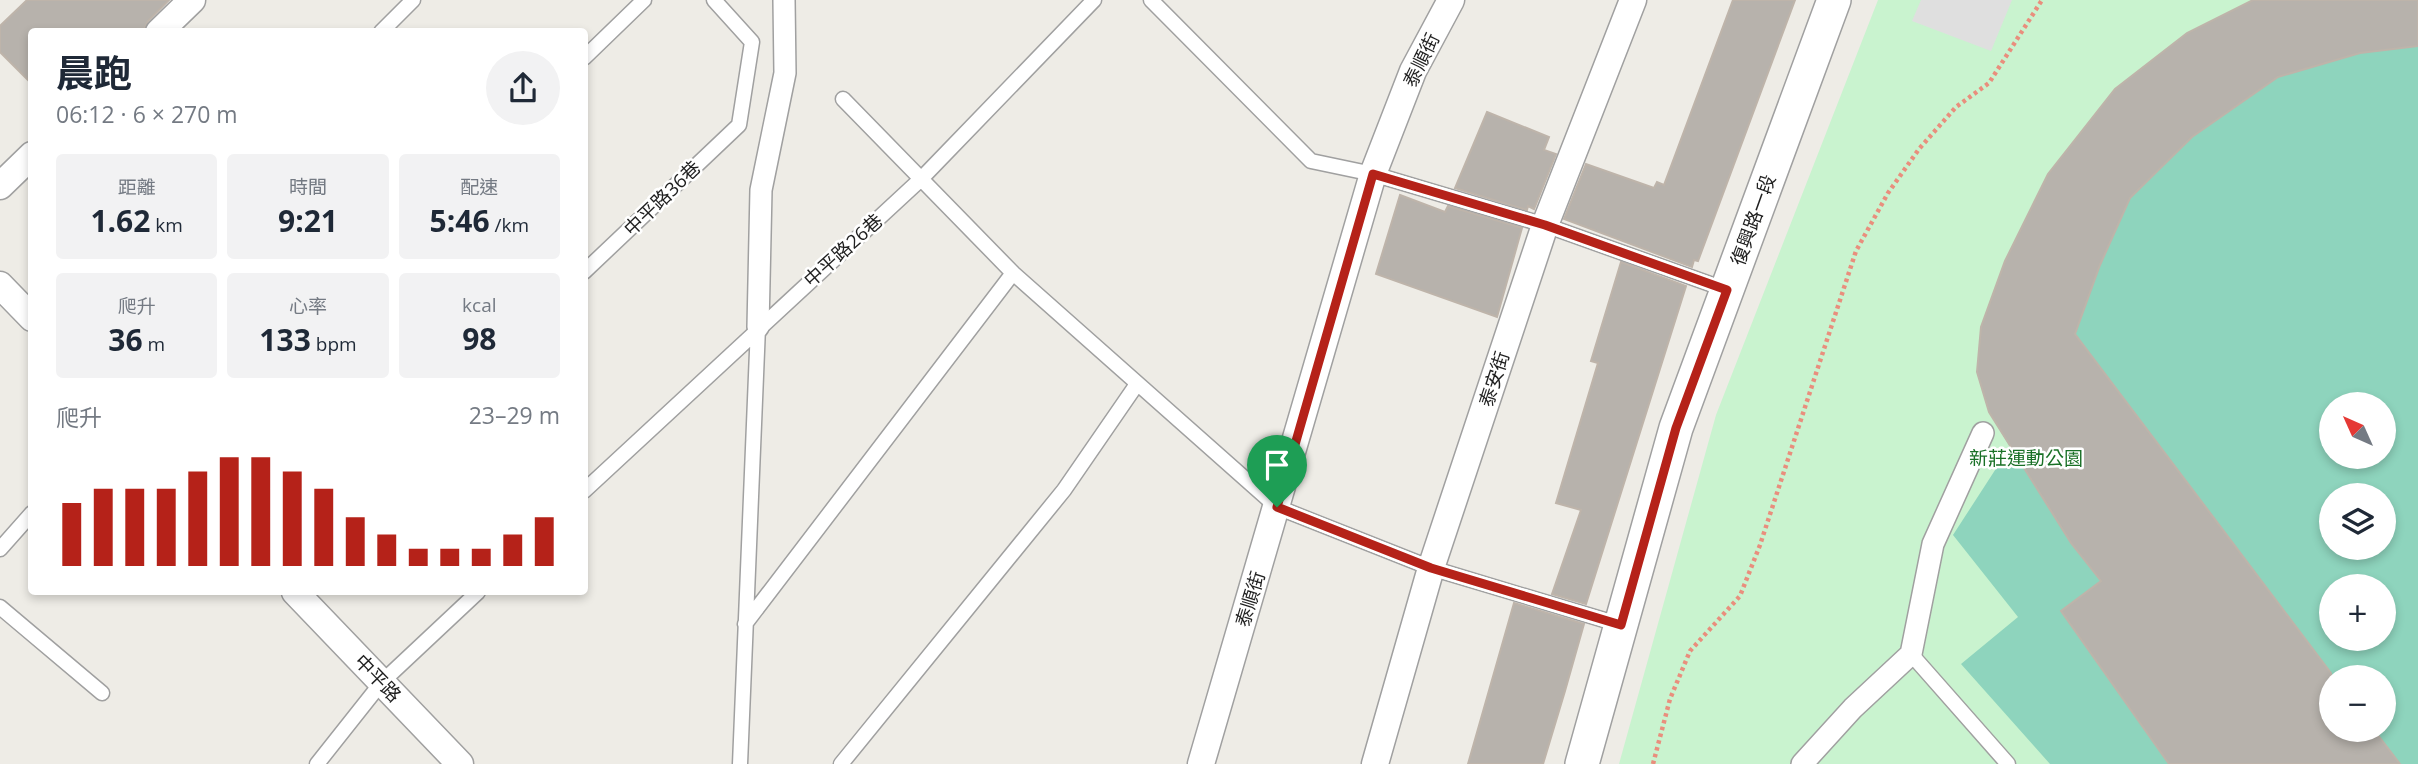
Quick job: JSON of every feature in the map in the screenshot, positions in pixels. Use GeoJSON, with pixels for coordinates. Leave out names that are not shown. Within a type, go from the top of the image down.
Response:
{"type":"FeatureCollection","features":[{"type":"Feature","properties":{"kind":"street"},"geometry":{"type":"LineString","coordinates":[[163,28],[191,0]]}},
{"type":"Feature","properties":{"kind":"street"},"geometry":{"type":"LineString","coordinates":[[758,327],[761,190],[785,74],[784,0]]}},
{"type":"Feature","properties":{"kind":"street","name":"泰順街"},"geometry":{"type":"LineString","coordinates":[[1201,764],[1373,174],[1413,71],[1451,0]]}},
{"type":"Feature","properties":{"kind":"street","name":"泰安街"},"geometry":{"type":"LineString","coordinates":[[1375,764],[1431,568],[1545,225],[1633,0]]}},
{"type":"Feature","properties":{"kind":"street","name":"復興路一段"},"geometry":{"type":"LineString","coordinates":[[1582,764],[1676,428],[1834,0]]}},
{"type":"Feature","properties":{"kind":"street"},"geometry":{"type":"LineString","coordinates":[[0,186],[28,159]]}},
{"type":"Feature","properties":{"kind":"street"},"geometry":{"type":"LineString","coordinates":[[0,285],[28,314]]}},
{"type":"Feature","properties":{"kind":"street"},"geometry":{"type":"LineString","coordinates":[[1802,764],[1853,708],[1911,654],[1933,544],[1983,433]]}},
{"type":"Feature","properties":{"kind":"street","name":"中平路"},"geometry":{"type":"LineString","coordinates":[[298,595],[460,764]]}},
{"type":"Feature","properties":{"kind":"lane"},"geometry":{"type":"LineString","coordinates":[[385,28],[413,0]]}},
{"type":"Feature","properties":{"kind":"lane"},"geometry":{"type":"LineString","coordinates":[[588,54],[644,0]]}},
{"type":"Feature","properties":{"kind":"lane","name":"中平路36巷"},"geometry":{"type":"LineString","coordinates":[[588,268],[739,125],[752,42],[714,0]]}},
{"type":"Feature","properties":{"kind":"lane","name":"中平路26巷"},"geometry":{"type":"LineString","coordinates":[[588,487],[920,179],[1094,0]]}},
{"type":"Feature","properties":{"kind":"lane"},"geometry":{"type":"LineString","coordinates":[[1151,0],[1311,160],[1373,174],[1545,225],[1727,290]]}},
{"type":"Feature","properties":{"kind":"lane"},"geometry":{"type":"LineString","coordinates":[[843,99],[1013,273],[1277,507],[1431,568],[1621,625]]}},
{"type":"Feature","properties":{"kind":"lane"},"geometry":{"type":"LineString","coordinates":[[745,624],[1013,273]]}},
{"type":"Feature","properties":{"kind":"lane"},"geometry":{"type":"LineString","coordinates":[[740,764],[758,327]]}},
{"type":"Feature","properties":{"kind":"lane"},"geometry":{"type":"LineString","coordinates":[[841,764],[1064,490],[1137,384]]}},
{"type":"Feature","properties":{"kind":"lane"},"geometry":{"type":"LineString","coordinates":[[0,549],[28,518]]}},
{"type":"Feature","properties":{"kind":"lane"},"geometry":{"type":"LineString","coordinates":[[317,764],[382,682],[475,595]]}},
{"type":"Feature","properties":{"kind":"lane"},"geometry":{"type":"LineString","coordinates":[[0,607],[103,693]]}},
{"type":"Feature","properties":{"kind":"lane"},"geometry":{"type":"LineString","coordinates":[[1911,654],[2008,764]]}},
{"type":"Feature","properties":{"kind":"path"},"geometry":{"type":"LineString","coordinates":[[1653,764],[1670,699],[1690,651],[1740,596],[1760,545],[1856,251],[1888,193],[1919,149],[1956,107],[1989,83],[2042,0]]}},
{"type":"Feature","properties":{"kind":"green space","name":"新莊運動公園"},"geometry":{"type":"Polygon","coordinates":[[[1878,0],[2418,0],[2418,764],[1619,764],[1716,415],[1878,0]]]}},
{"type":"Feature","properties":{"kind":"green space"},"geometry":{"type":"Polygon","coordinates":[[[2253,0],[2418,0],[2418,764],[2050,764],[1961,664],[2018,617],[1953,535],[2010,447],[1989,412],[1977,372],[1981,327],[2005,261],[2048,174],[2115,89],[2187,33],[2253,0]]]}},
{"type":"Feature","properties":{"kind":"shaded area"},"geometry":{"type":"Polygon","coordinates":[[[1921,0],[2012,0],[1991,51],[1912,21],[1921,0]]]}},
{"type":"Feature","properties":{"kind":"building"},"geometry":{"type":"Polygon","coordinates":[[[27,0],[169,0],[148,21],[145,28],[28,28],[28,80],[0,52],[0,26],[27,0]]]}},
{"type":"Feature","properties":{"kind":"building"},"geometry":{"type":"Polygon","coordinates":[[[1733,0],[1795,0],[1698,261],[1694,260],[1692,267],[1564,219],[1586,164],[1654,188],[1657,182],[1664,185],[1733,0]]]}},
{"type":"Feature","properties":{"kind":"building"},"geometry":{"type":"Polygon","coordinates":[[[2253,0],[2418,0],[2418,46],[2360,53],[2278,77],[2192,137],[2130,198],[2100,265],[2075,334],[2325,665],[2319,665],[2319,742],[2383,742],[2400,764],[2169,764],[2061,611],[2101,581],[2071,543],[1989,412],[1977,372],[1981,327],[2005,261],[2048,174],[2115,89],[2187,33],[2253,0]]]}},
{"type":"Feature","properties":{"kind":"building"},"geometry":{"type":"Polygon","coordinates":[[[1487,112],[1549,137],[1544,150],[1556,154],[1534,209],[1528,206],[1527,210],[1455,188],[1487,112]]]}},
{"type":"Feature","properties":{"kind":"building"},"geometry":{"type":"Polygon","coordinates":[[[1400,195],[1445,212],[1448,206],[1522,228],[1497,317],[1376,274],[1400,195]]]}},
{"type":"Feature","properties":{"kind":"building"},"geometry":{"type":"Polygon","coordinates":[[[1621,262],[1686,286],[1586,604],[1552,594],[1581,510],[1556,503],[1598,363],[1591,361],[1621,262]]]}},
{"type":"Feature","properties":{"kind":"building"},"geometry":{"type":"Polygon","coordinates":[[[1514,603],[1584,624],[1565,691],[1543,764],[1468,764],[1514,603]]]}},
{"type":"Feature","properties":{"kind":"route"},"geometry":{"type":"LineString","coordinates":[[1373,174],[1545,225],[1727,290],[1676,428],[1621,625],[1431,568],[1277,507],[1373,174]]}}]}
